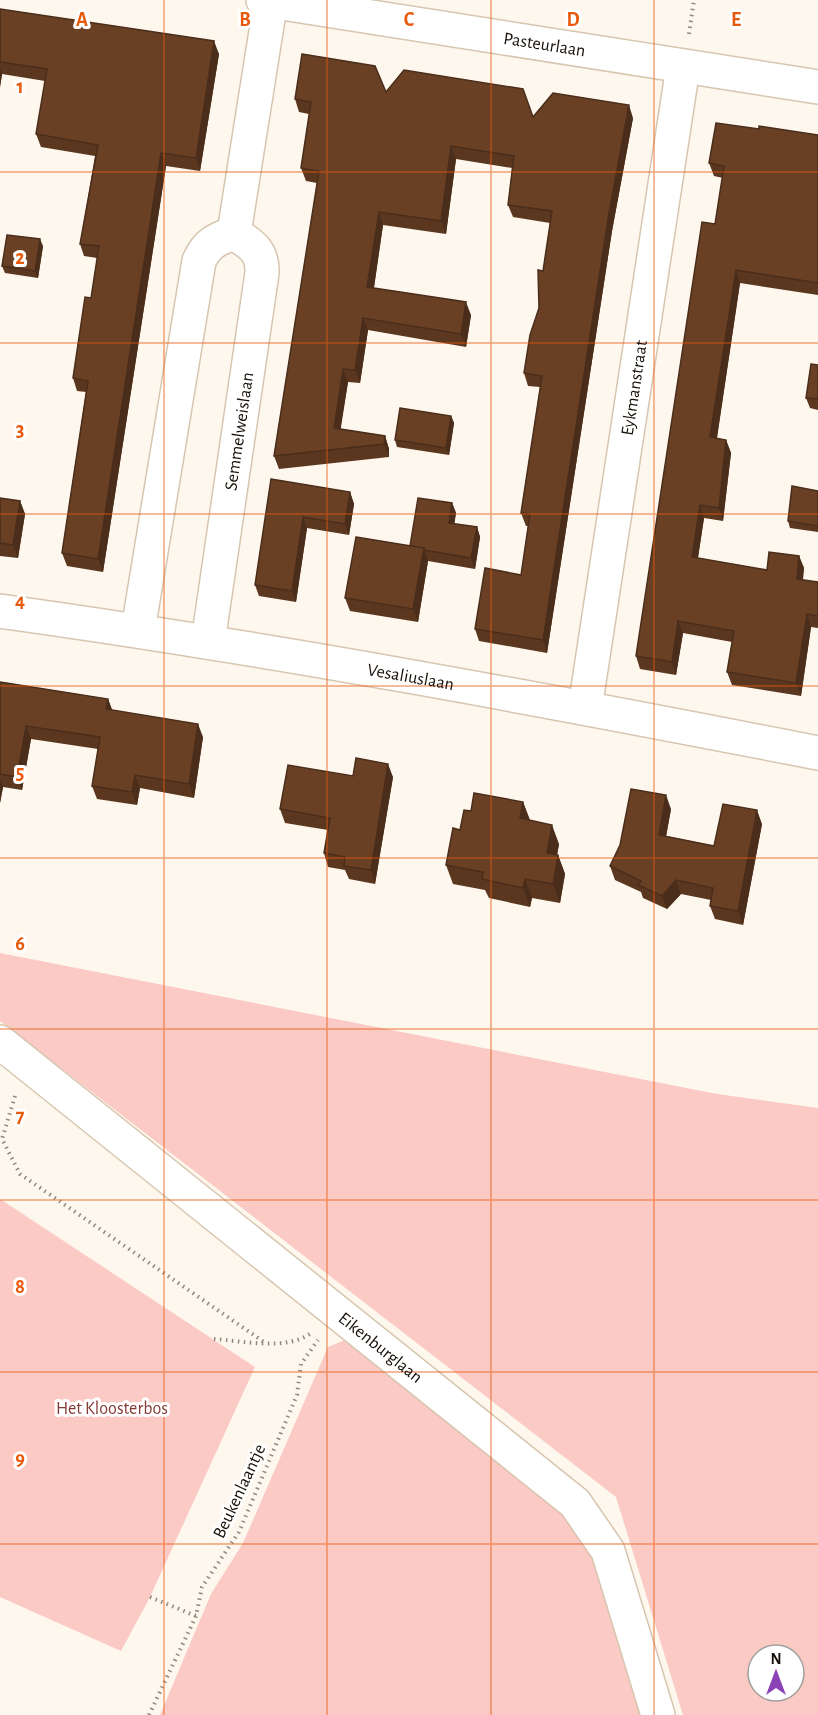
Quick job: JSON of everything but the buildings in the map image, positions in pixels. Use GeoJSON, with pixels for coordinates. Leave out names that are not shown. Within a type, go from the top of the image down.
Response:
{"type":"FeatureCollection","features":[{"type":"Feature","properties":{"kind":"street","name":"Pasteurlaan"},"geometry":{"type":"LineString","coordinates":[[268,0],[818,87]]}},
{"type":"Feature","properties":{"kind":"street"},"geometry":{"type":"LineString","coordinates":[[138,630],[200,261],[204,250],[212,242],[234,233],[268,0]]}},
{"type":"Feature","properties":{"kind":"street","name":"Eykmanstraat"},"geometry":{"type":"LineString","coordinates":[[585,708],[683,67]]}},
{"type":"Feature","properties":{"kind":"street","name":"Semmelweislaan"},"geometry":{"type":"LineString","coordinates":[[208,642],[262,273],[259,253],[253,245],[234,233]]}},
{"type":"Feature","properties":{"kind":"street","name":"Vesaliuslaan"},"geometry":{"type":"LineString","coordinates":[[0,611],[208,642],[585,708],[818,753]]}},
{"type":"Feature","properties":{"kind":"street","name":"Eikenburglaan"},"geometry":{"type":"LineString","coordinates":[[11,1051],[575,1503],[608,1551],[658,1715]]}},
{"type":"Feature","properties":{"kind":"path"},"geometry":{"type":"LineString","coordinates":[[11,1051],[2,1139],[20,1174],[264,1342]]}},
{"type":"Feature","properties":{"kind":"path"},"geometry":{"type":"LineString","coordinates":[[214,1339],[264,1342],[301,1341],[339,1313]]}},
{"type":"Feature","properties":{"kind":"path","name":"Beukenlaantje"},"geometry":{"type":"LineString","coordinates":[[149,1715],[196,1616],[202,1587],[238,1532],[297,1395],[301,1364],[339,1313]]}},
{"type":"Feature","properties":{"kind":"path"},"geometry":{"type":"LineString","coordinates":[[150,1597],[196,1616]]}},
{"type":"Feature","properties":{"kind":"green space"},"geometry":{"type":"Polygon","coordinates":[[[0,953],[717,1094],[818,1108],[818,1715],[683,1715],[616,1497],[0,1021],[0,953]]]}},
{"type":"Feature","properties":{"kind":"green space","name":"Het Kloosterbos"},"geometry":{"type":"Polygon","coordinates":[[[0,1199],[255,1367],[150,1597],[121,1651],[0,1597],[0,1199]]]}},
{"type":"Feature","properties":{"kind":"green space"},"geometry":{"type":"Polygon","coordinates":[[[345,1340],[560,1508],[599,1561],[645,1715],[160,1715],[211,1594],[243,1543],[328,1347],[345,1340]]]}}]}
